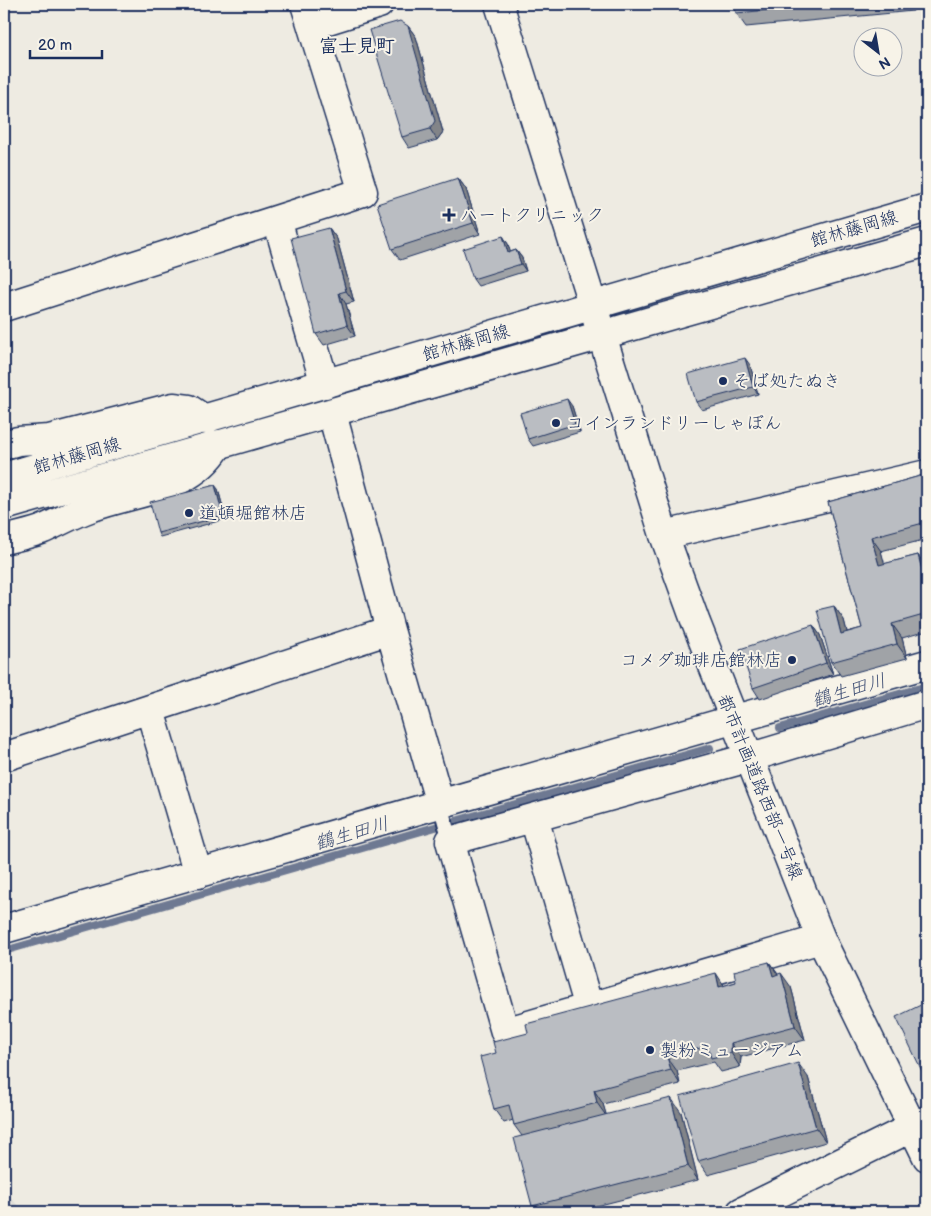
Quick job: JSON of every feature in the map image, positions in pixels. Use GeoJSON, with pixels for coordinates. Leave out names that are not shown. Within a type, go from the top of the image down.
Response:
{"type":"FeatureCollection","features":[{"type":"Feature","properties":{"kind":"street"},"geometry":{"type":"LineString","coordinates":[[4,307],[363,192],[309,14],[379,4]]}},
{"type":"Feature","properties":{"kind":"street","name":"都市計画道路西部一号線"},"geometry":{"type":"LineString","coordinates":[[499,4],[664,535],[732,718],[821,939],[920,1124],[927,1157]]}},
{"type":"Feature","properties":{"kind":"street","name":"館林藤岡線"},"geometry":{"type":"LineString","coordinates":[[4,477],[206,420],[927,208]]}},
{"type":"Feature","properties":{"kind":"street"},"geometry":{"type":"LineString","coordinates":[[277,220],[325,384]]}},
{"type":"Feature","properties":{"kind":"street","name":"館林藤岡線"},"geometry":{"type":"LineString","coordinates":[[4,506],[927,242]]}},
{"type":"Feature","properties":{"kind":"street"},"geometry":{"type":"LineString","coordinates":[[4,445],[18,441],[49,439],[173,407],[189,409],[206,420]]}},
{"type":"Feature","properties":{"kind":"street"},"geometry":{"type":"LineString","coordinates":[[332,413],[390,630],[441,809]]}},
{"type":"Feature","properties":{"kind":"street"},"geometry":{"type":"LineString","coordinates":[[4,540],[41,530],[90,508],[180,481],[199,470],[211,458],[219,444]]}},
{"type":"Feature","properties":{"kind":"street"},"geometry":{"type":"LineString","coordinates":[[664,535],[927,474]]}},
{"type":"Feature","properties":{"kind":"street"},"geometry":{"type":"LineString","coordinates":[[4,757],[390,630]]}},
{"type":"Feature","properties":{"kind":"street"},"geometry":{"type":"LineString","coordinates":[[4,929],[198,874],[441,809],[732,718],[927,664]]}},
{"type":"Feature","properties":{"kind":"street"},"geometry":{"type":"LineString","coordinates":[[821,939],[505,1032],[449,836],[534,818],[748,758],[927,704]]}},
{"type":"Feature","properties":{"kind":"street"},"geometry":{"type":"LineString","coordinates":[[150,710],[198,874]]}},
{"type":"Feature","properties":{"kind":"street"},"geometry":{"type":"LineString","coordinates":[[534,818],[589,1008]]}},
{"type":"Feature","properties":{"kind":"street"},"geometry":{"type":"LineString","coordinates":[[742,1212],[920,1124]]}},
{"type":"Feature","properties":{"kind":"lane"},"geometry":{"type":"LineString","coordinates":[[441,809],[449,836]]}},
{"type":"Feature","properties":{"kind":"shaded area"},"geometry":{"type":"Polygon","coordinates":[[[4,1191],[24,1212],[4,1212],[4,1191]]]}},
{"type":"Feature","properties":{"kind":"building"},"geometry":{"type":"Polygon","coordinates":[[[735,4],[836,4],[736,13],[735,4]]]}},
{"type":"Feature","properties":{"kind":"building"},"geometry":{"type":"Polygon","coordinates":[[[400,21],[408,26],[435,121],[430,129],[402,137],[369,30],[400,21]]]}},
{"type":"Feature","properties":{"kind":"building"},"geometry":{"type":"Polygon","coordinates":[[[458,178],[473,223],[392,249],[377,204],[458,178]]]}},
{"type":"Feature","properties":{"kind":"building"},"geometry":{"type":"Polygon","coordinates":[[[329,228],[346,291],[339,293],[347,325],[316,334],[291,238],[329,228]]]}},
{"type":"Feature","properties":{"kind":"building"},"geometry":{"type":"Polygon","coordinates":[[[503,236],[508,253],[516,250],[521,264],[473,279],[463,249],[503,236]]]}},
{"type":"Feature","properties":{"kind":"building"},"geometry":{"type":"Polygon","coordinates":[[[745,358],[753,387],[696,402],[688,374],[745,358]]]}},
{"type":"Feature","properties":{"kind":"building"},"geometry":{"type":"Polygon","coordinates":[[[567,399],[575,424],[528,439],[520,413],[567,399]]]}},
{"type":"Feature","properties":{"kind":"building"},"geometry":{"type":"Polygon","coordinates":[[[927,474],[927,522],[871,537],[879,565],[918,555],[927,589],[927,614],[892,624],[897,644],[831,662],[817,610],[834,606],[841,634],[862,628],[828,502],[927,474]]]}},
{"type":"Feature","properties":{"kind":"building","name":"道頓堀館林店"},"geometry":{"type":"Polygon","coordinates":[[[215,485],[223,516],[158,533],[150,502],[215,485]]]}},
{"type":"Feature","properties":{"kind":"building"},"geometry":{"type":"Polygon","coordinates":[[[813,625],[826,663],[753,688],[740,649],[813,625]]]}},
{"type":"Feature","properties":{"kind":"building"},"geometry":{"type":"Polygon","coordinates":[[[769,962],[773,976],[781,973],[795,1026],[731,1043],[731,1053],[711,1058],[708,1046],[667,1057],[671,1070],[594,1090],[597,1103],[514,1125],[509,1105],[494,1109],[480,1057],[496,1053],[493,1042],[528,1033],[526,1024],[716,973],[719,987],[736,982],[734,971],[769,962]]]}},
{"type":"Feature","properties":{"kind":"building"},"geometry":{"type":"Polygon","coordinates":[[[927,1002],[927,1068],[922,1071],[896,1017],[927,1002]]]}},
{"type":"Feature","properties":{"kind":"building"},"geometry":{"type":"Polygon","coordinates":[[[798,1063],[816,1128],[698,1161],[680,1096],[798,1063]]]}},
{"type":"Feature","properties":{"kind":"building"},"geometry":{"type":"Polygon","coordinates":[[[671,1098],[688,1166],[532,1206],[514,1138],[671,1098]]]}},
{"type":"Feature","properties":{"kind":"waterway","name":"鶴生田川"},"geometry":{"type":"LineString","coordinates":[[780,728],[927,686]]}},
{"type":"Feature","properties":{"kind":"waterway","name":"鶴生田川"},"geometry":{"type":"LineString","coordinates":[[4,951],[710,748]]}},
{"type":"Feature","properties":{"kind":"place","name":"ハートクリニック"},"geometry":{"type":"Point","coordinates":[449,215]}},
{"type":"Feature","properties":{"kind":"place","name":"そば処たぬき"},"geometry":{"type":"Point","coordinates":[723,381]}},
{"type":"Feature","properties":{"kind":"place","name":"コインランドリーしゃぼん"},"geometry":{"type":"Point","coordinates":[556,423]}},
{"type":"Feature","properties":{"kind":"place","name":"道頓堀館林店"},"geometry":{"type":"Point","coordinates":[189,513]}},
{"type":"Feature","properties":{"kind":"place","name":"コメダ珈琲店館林店"},"geometry":{"type":"Point","coordinates":[792,660]}},
{"type":"Feature","properties":{"kind":"place","name":"製粉ミュージアム"},"geometry":{"type":"Point","coordinates":[650,1050]}},
{"type":"Feature","properties":{"kind":"district","name":"富士見町"},"geometry":{"type":"Point","coordinates":[357,46]}}]}
